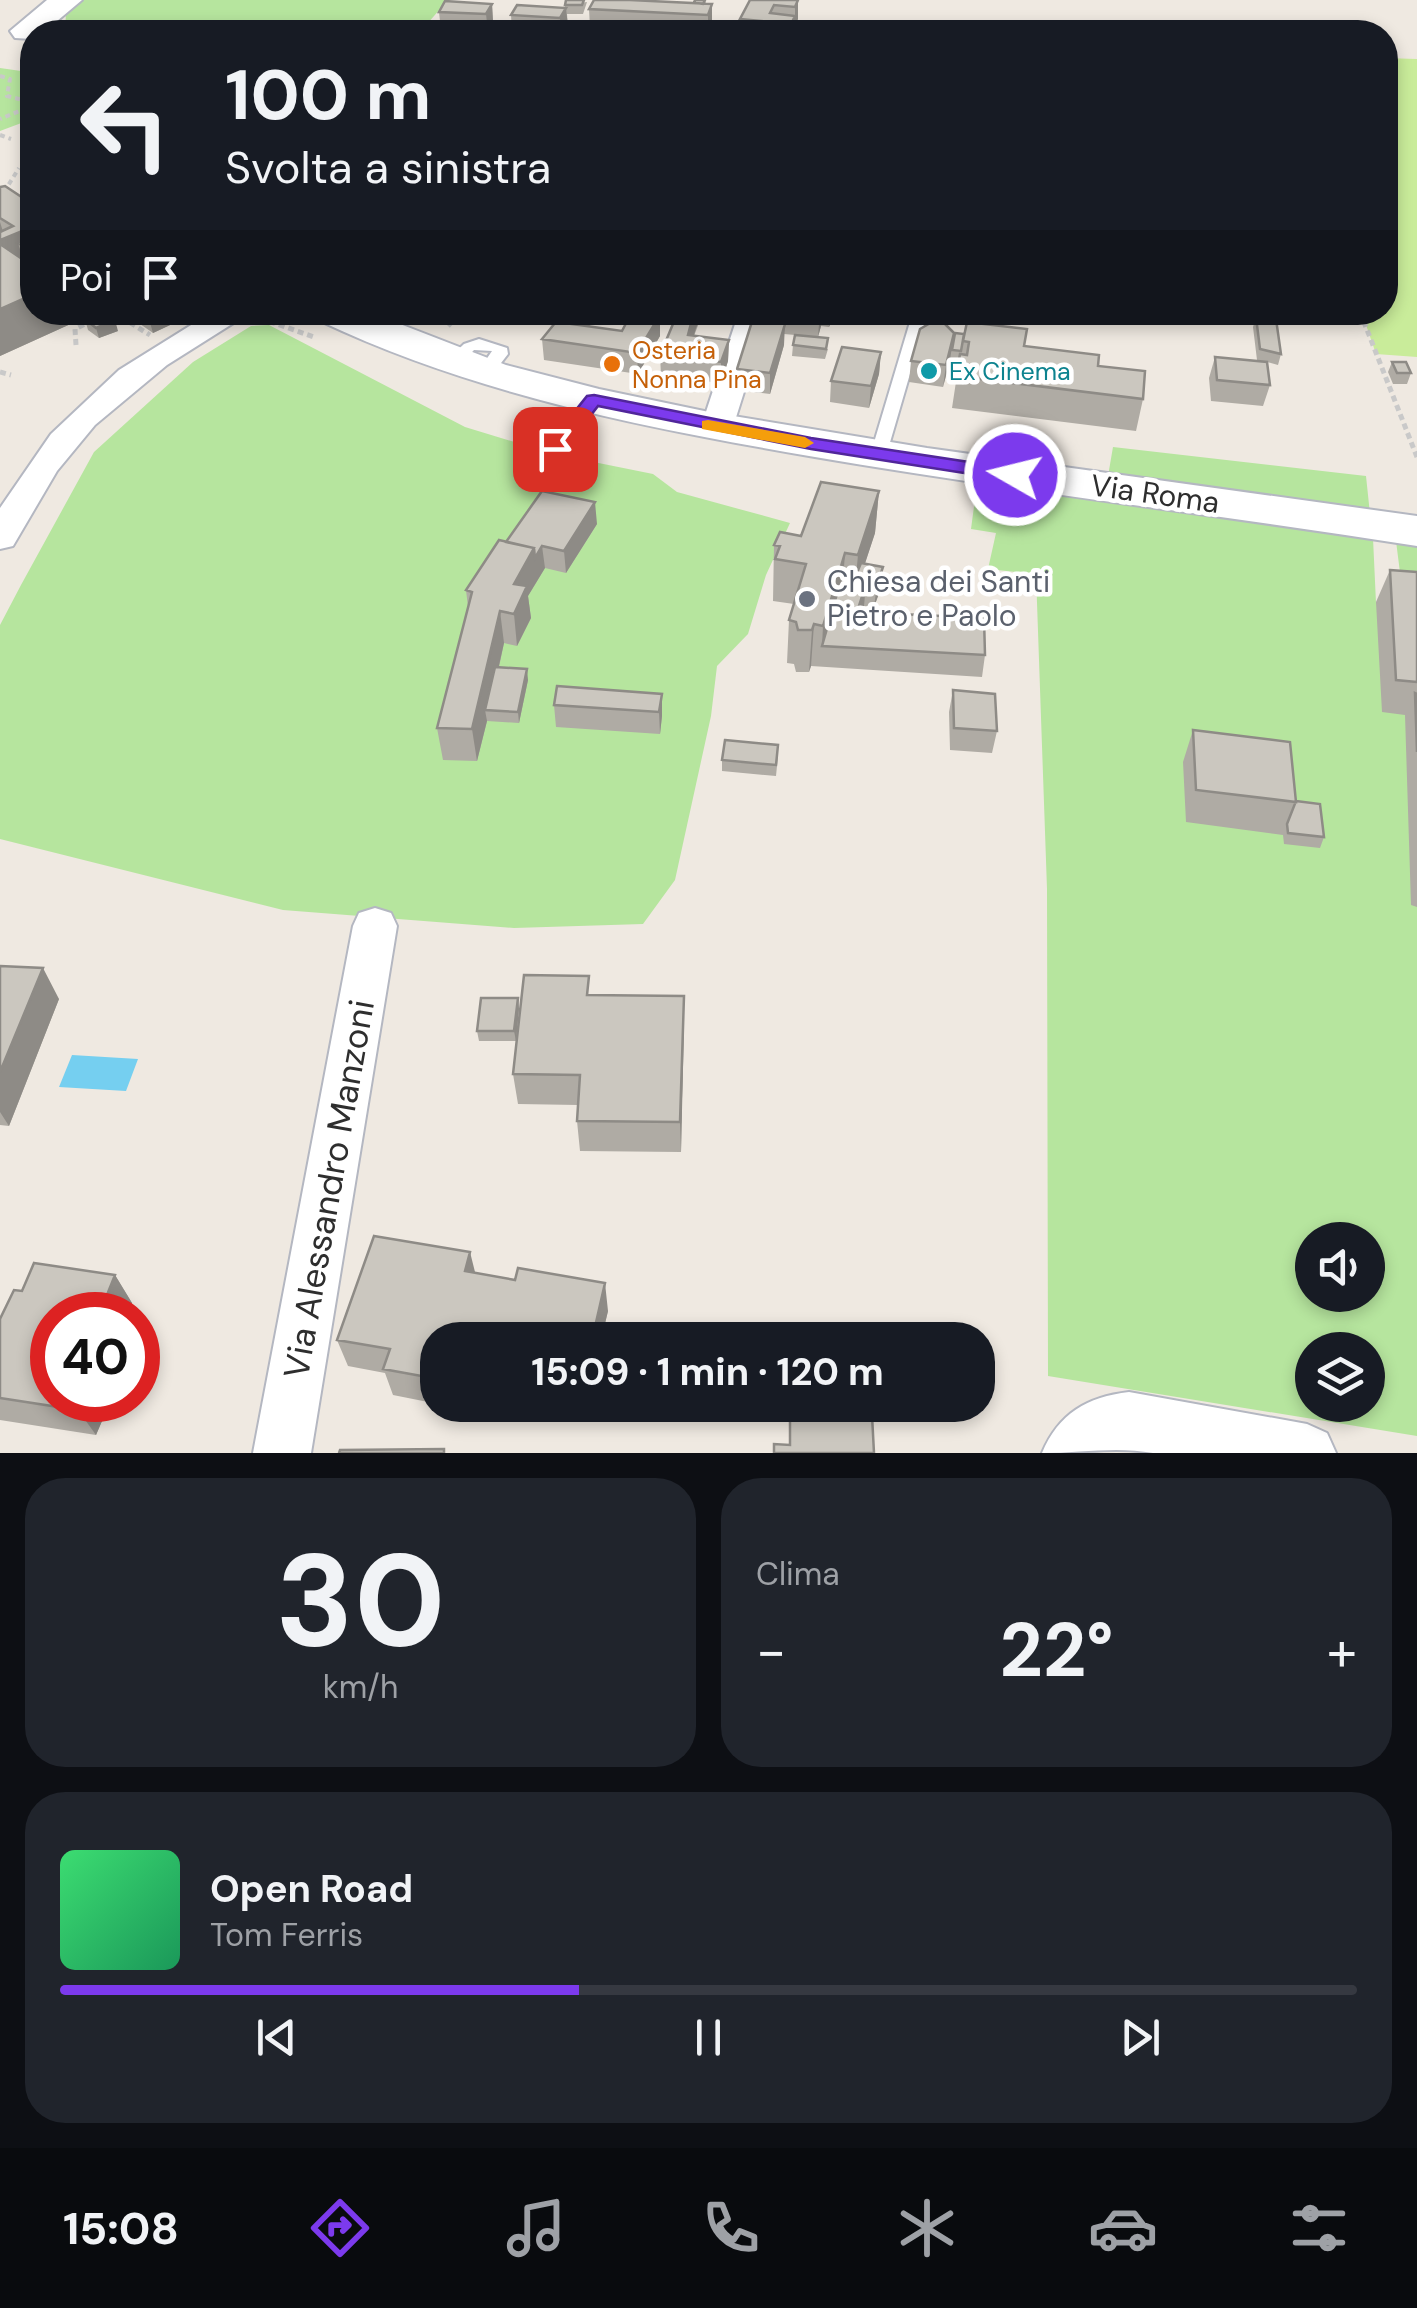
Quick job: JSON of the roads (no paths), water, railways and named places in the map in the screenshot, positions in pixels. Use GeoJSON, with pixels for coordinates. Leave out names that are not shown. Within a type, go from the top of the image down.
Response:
{"type":"FeatureCollection","features":[{"type":"Feature","properties":{"kind":"street"},"geometry":{"type":"LineString","coordinates":[[47,20],[67,0]]}},
{"type":"Feature","properties":{"kind":"street"},"geometry":{"type":"LineString","coordinates":[[0,538],[44,464],[96,406],[143,367],[214,325]]}},
{"type":"Feature","properties":{"kind":"street","name":"Via Roma"},"geometry":{"type":"LineString","coordinates":[[366,325],[469,368],[717,427],[878,456],[1417,532]]}},
{"type":"Feature","properties":{"kind":"street"},"geometry":{"type":"LineString","coordinates":[[717,427],[750,325]]}},
{"type":"Feature","properties":{"kind":"street","name":"Via Alessandro Manzoni"},"geometry":{"type":"LineString","coordinates":[[282,1453],[375,926]]}},
{"type":"Feature","properties":{"kind":"street"},"geometry":{"type":"LineString","coordinates":[[1071,1453],[1078,1440],[1102,1424],[1129,1420],[1308,1453]]}},
{"type":"Feature","properties":{"kind":"lane"},"geometry":{"type":"LineString","coordinates":[[878,456],[917,325]]}},
{"type":"Feature","properties":{"kind":"lane"},"geometry":{"type":"LineString","coordinates":[[555,449],[594,400]]}},
{"type":"Feature","properties":{"kind":"water"},"geometry":{"type":"Polygon","coordinates":[[[72,1055],[138,1059],[126,1091],[59,1087],[72,1055]]]}},
{"type":"Feature","properties":{"kind":"place","name":"Osteria Nonna Pina"},"geometry":{"type":"Point","coordinates":[612,364]}},
{"type":"Feature","properties":{"kind":"place","name":"Ex Cinema"},"geometry":{"type":"Point","coordinates":[929,371]}},
{"type":"Feature","properties":{"kind":"place","name":"Chiesa dei Santi Pietro e Paolo"},"geometry":{"type":"Point","coordinates":[807,599]}}]}
